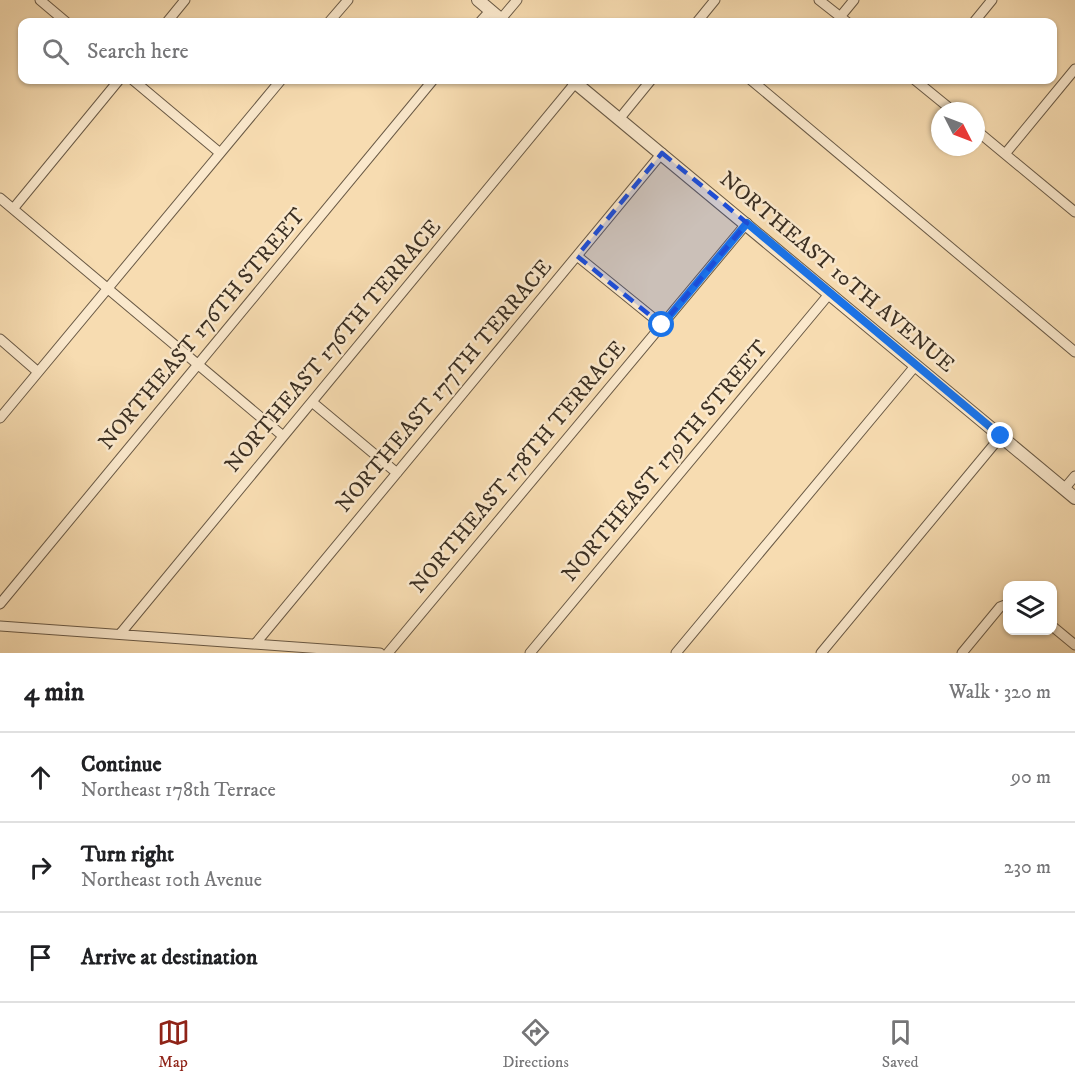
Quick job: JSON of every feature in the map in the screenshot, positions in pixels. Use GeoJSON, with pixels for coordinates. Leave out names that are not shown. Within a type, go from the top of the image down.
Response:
{"type":"FeatureCollection","features":[{"type":"Feature","properties":{"kind":"street"},"geometry":{"type":"LineString","coordinates":[[40,0],[61,18]]}},
{"type":"Feature","properties":{"kind":"street"},"geometry":{"type":"LineString","coordinates":[[169,18],[185,0]]}},
{"type":"Feature","properties":{"kind":"street"},"geometry":{"type":"LineString","coordinates":[[332,18],[348,0]]}},
{"type":"Feature","properties":{"kind":"street"},"geometry":{"type":"LineString","coordinates":[[478,0],[499,18]]}},
{"type":"Feature","properties":{"kind":"street"},"geometry":{"type":"LineString","coordinates":[[505,18],[517,0]]}},
{"type":"Feature","properties":{"kind":"street"},"geometry":{"type":"LineString","coordinates":[[700,18],[715,0]]}},
{"type":"Feature","properties":{"kind":"street"},"geometry":{"type":"LineString","coordinates":[[819,0],[841,18]]}},
{"type":"Feature","properties":{"kind":"street"},"geometry":{"type":"LineString","coordinates":[[844,18],[854,0]]}},
{"type":"Feature","properties":{"kind":"street"},"geometry":{"type":"LineString","coordinates":[[977,18],[992,0]]}},
{"type":"Feature","properties":{"kind":"street"},"geometry":{"type":"LineString","coordinates":[[484,18],[490,11]]}},
{"type":"Feature","properties":{"kind":"street"},"geometry":{"type":"LineString","coordinates":[[1005,154],[1075,69]]}},
{"type":"Feature","properties":{"kind":"street"},"geometry":{"type":"LineString","coordinates":[[13,209],[116,84]]}},
{"type":"Feature","properties":{"kind":"street"},"geometry":{"type":"LineString","coordinates":[[138,84],[220,153]]}},
{"type":"Feature","properties":{"kind":"street"},"geometry":{"type":"LineString","coordinates":[[0,418],[278,84]]}},
{"type":"Feature","properties":{"kind":"street","name":"NORTHEAST 176TH STREET"},"geometry":{"type":"LineString","coordinates":[[0,604],[430,84]]}},
{"type":"Feature","properties":{"kind":"street","name":"NORTHEAST 176TH TERRACE"},"geometry":{"type":"LineString","coordinates":[[120,634],[572,84]]}},
{"type":"Feature","properties":{"kind":"street","name":"NORTHEAST 10TH AVENUE"},"geometry":{"type":"LineString","coordinates":[[578,84],[1075,498]]}},
{"type":"Feature","properties":{"kind":"street"},"geometry":{"type":"LineString","coordinates":[[620,118],[648,84]]}},
{"type":"Feature","properties":{"kind":"street"},"geometry":{"type":"LineString","coordinates":[[756,84],[1075,352]]}},
{"type":"Feature","properties":{"kind":"street"},"geometry":{"type":"LineString","coordinates":[[927,84],[944,102]]}},
{"type":"Feature","properties":{"kind":"street"},"geometry":{"type":"LineString","coordinates":[[985,137],[1075,212]]}},
{"type":"Feature","properties":{"kind":"street","name":"NORTHEAST 177TH TERRACE"},"geometry":{"type":"LineString","coordinates":[[255,643],[662,153]]}},
{"type":"Feature","properties":{"kind":"street"},"geometry":{"type":"LineString","coordinates":[[0,198],[283,436]]}},
{"type":"Feature","properties":{"kind":"street","name":"NORTHEAST 178TH TERRACE"},"geometry":{"type":"LineString","coordinates":[[388,653],[747,223]]}},
{"type":"Feature","properties":{"kind":"street"},"geometry":{"type":"LineString","coordinates":[[577,256],[662,325]]}},
{"type":"Feature","properties":{"kind":"street","name":"NORTHEAST 179TH STREET"},"geometry":{"type":"LineString","coordinates":[[530,653],[830,293]]}},
{"type":"Feature","properties":{"kind":"street"},"geometry":{"type":"LineString","coordinates":[[0,339],[38,372]]}},
{"type":"Feature","properties":{"kind":"street"},"geometry":{"type":"LineString","coordinates":[[676,653],[916,365]]}},
{"type":"Feature","properties":{"kind":"street"},"geometry":{"type":"LineString","coordinates":[[312,402],[397,473]]}},
{"type":"Feature","properties":{"kind":"street"},"geometry":{"type":"LineString","coordinates":[[821,653],[1001,436]]}},
{"type":"Feature","properties":{"kind":"street"},"geometry":{"type":"LineString","coordinates":[[1064,489],[1075,476]]}},
{"type":"Feature","properties":{"kind":"street"},"geometry":{"type":"LineString","coordinates":[[962,653],[1003,606]]}},
{"type":"Feature","properties":{"kind":"street"},"geometry":{"type":"LineString","coordinates":[[0,626],[380,653]]}},
{"type":"Feature","properties":{"kind":"street"},"geometry":{"type":"LineString","coordinates":[[1057,629],[1075,645]]}},
{"type":"Feature","properties":{"kind":"highlighted area"},"geometry":{"type":"Polygon","coordinates":[[[662,153],[747,223],[662,325],[577,256],[662,153]]]}},
{"type":"Feature","properties":{"kind":"route"},"geometry":{"type":"LineString","coordinates":[[662,325],[747,223],[1001,436]]}}]}
